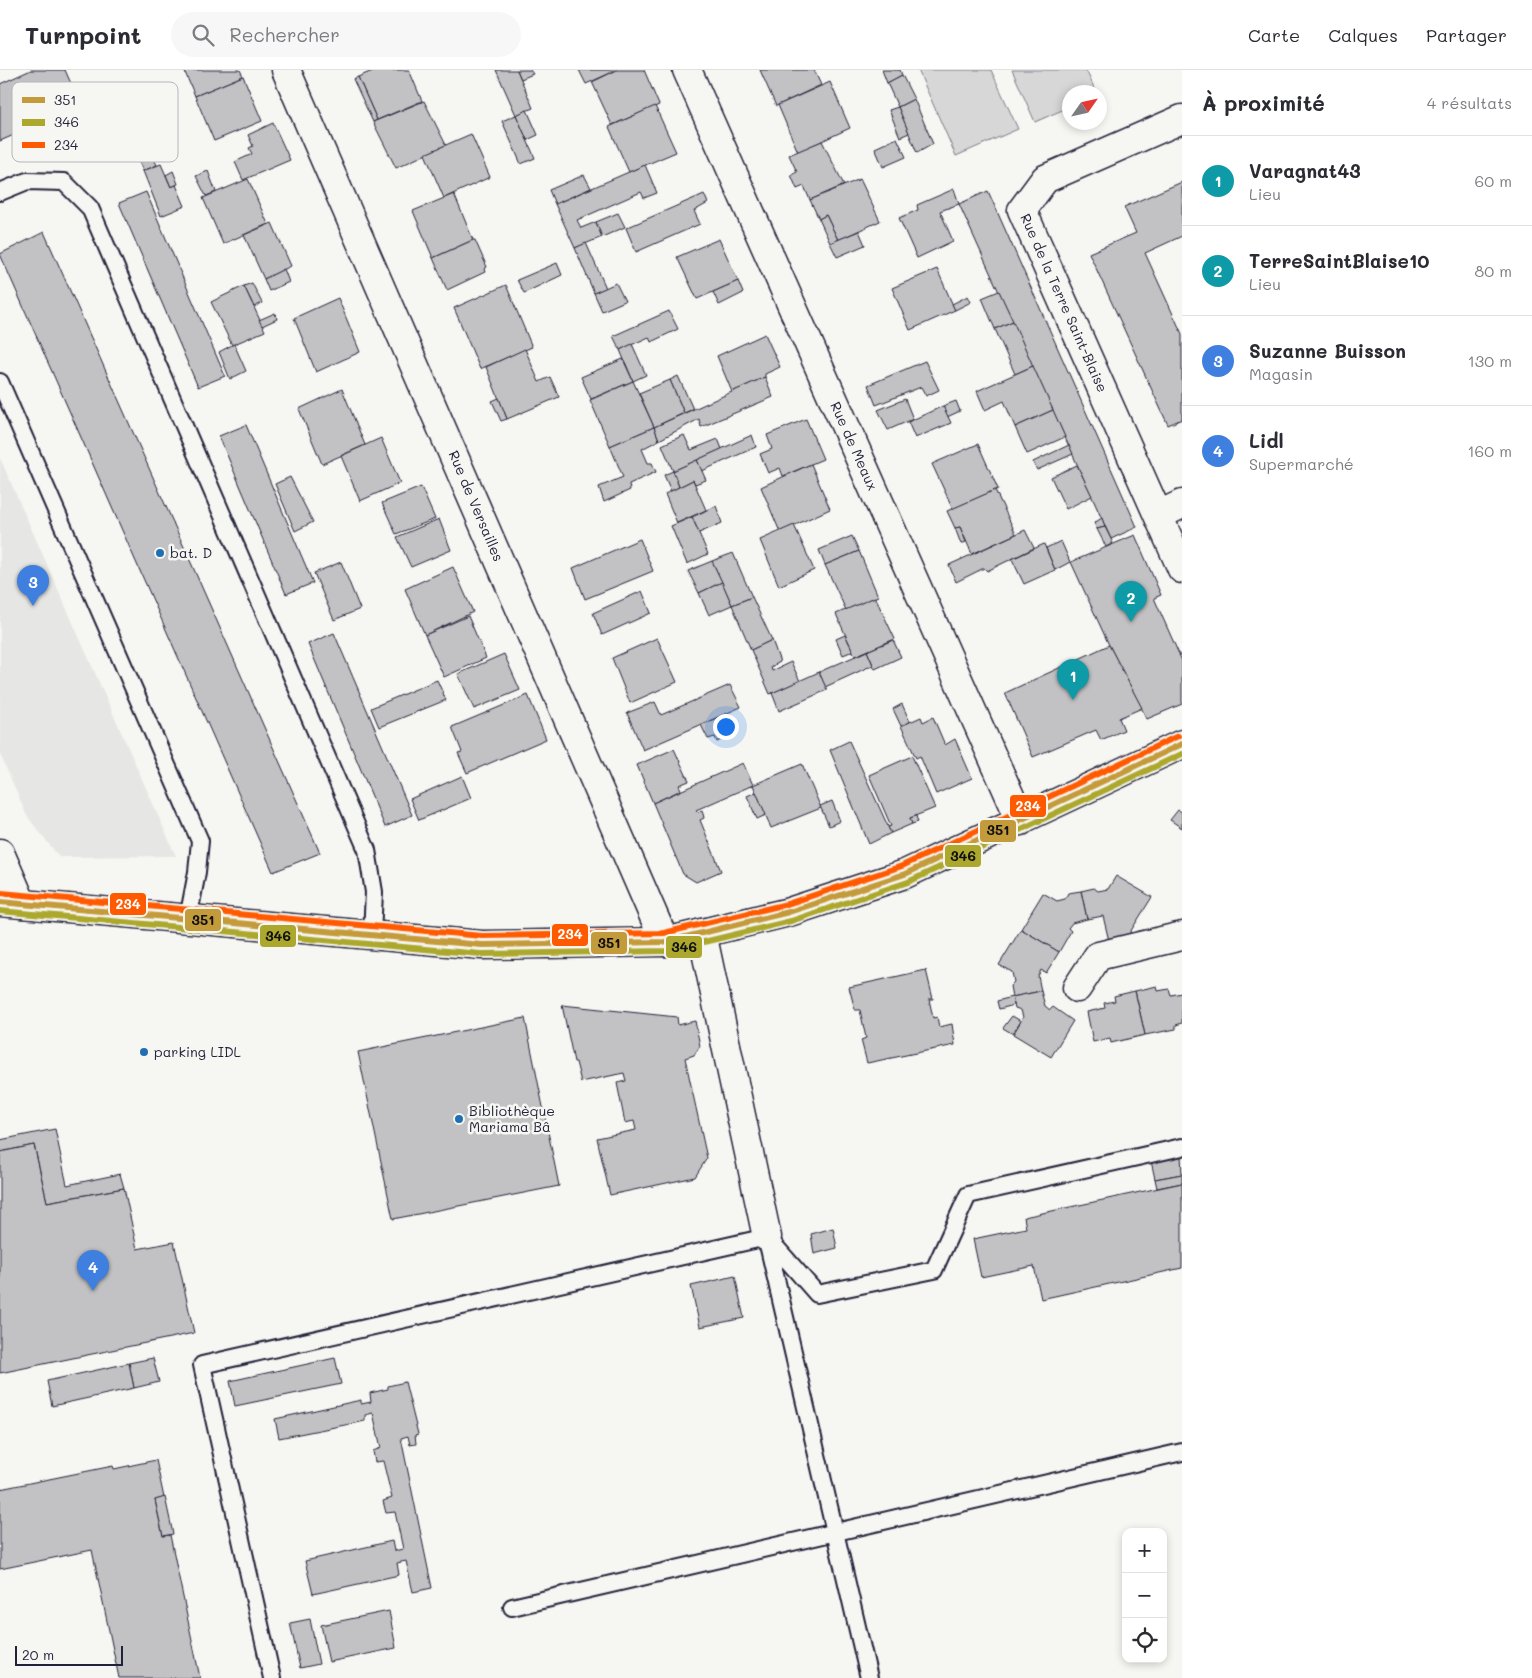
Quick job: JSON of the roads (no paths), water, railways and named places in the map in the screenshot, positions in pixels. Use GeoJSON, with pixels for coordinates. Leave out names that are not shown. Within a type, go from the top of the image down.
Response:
{"type":"FeatureCollection","features":[{"type":"Feature","properties":{"kind":"street","name":"Rue de Versailles"},"geometry":{"type":"LineString","coordinates":[[286,70],[665,942]]}},
{"type":"Feature","properties":{"kind":"street","name":"Rue de Meaux"},"geometry":{"type":"LineString","coordinates":[[687,70],[1021,821]]}},
{"type":"Feature","properties":{"kind":"street","name":"Rue de la Terre Saint-Blaise"},"geometry":{"type":"LineString","coordinates":[[1182,119],[1045,179],[1022,210],[1170,510],[1182,569]]}},
{"type":"Feature","properties":{"kind":"street"},"geometry":{"type":"LineString","coordinates":[[0,853],[11,903],[482,945],[665,942],[789,912],[905,874],[1182,744]]}},
{"type":"Feature","properties":{"kind":"street"},"geometry":{"type":"LineString","coordinates":[[702,933],[767,1237]]}},
{"type":"Feature","properties":{"kind":"street"},"geometry":{"type":"LineString","coordinates":[[1076,988],[1098,956],[1182,936]]}},
{"type":"Feature","properties":{"kind":"lane"},"geometry":{"type":"LineString","coordinates":[[0,192],[27,181],[64,182],[90,208],[367,850],[374,892],[372,935]]}},
{"type":"Feature","properties":{"kind":"lane"},"geometry":{"type":"LineString","coordinates":[[0,382],[200,841],[197,872],[188,919]]}},
{"type":"Feature","properties":{"kind":"lane"},"geometry":{"type":"LineString","coordinates":[[767,1237],[817,1294],[934,1270],[968,1196],[1182,1147]]}},
{"type":"Feature","properties":{"kind":"lane"},"geometry":{"type":"LineString","coordinates":[[767,1237],[869,1678]]}},
{"type":"Feature","properties":{"kind":"lane"},"geometry":{"type":"LineString","coordinates":[[272,1678],[202,1365],[767,1237]]}},
{"type":"Feature","properties":{"kind":"lane"},"geometry":{"type":"LineString","coordinates":[[512,1607],[1182,1452]]}},
{"type":"Feature","properties":{"kind":"place","name":"bat. D"},"geometry":{"type":"Point","coordinates":[160,553]}},
{"type":"Feature","properties":{"kind":"place","name":"Suzanne Buisson"},"geometry":{"type":"Point","coordinates":[33,606]}},
{"type":"Feature","properties":{"kind":"place","name":"TerreSaintBlaise10"},"geometry":{"type":"Point","coordinates":[1131,622]}},
{"type":"Feature","properties":{"kind":"place","name":"Varagnat43"},"geometry":{"type":"Point","coordinates":[1073,700]}},
{"type":"Feature","properties":{"kind":"place","name":"parking LIDL"},"geometry":{"type":"Point","coordinates":[144,1052]}},
{"type":"Feature","properties":{"kind":"place","name":"Bibliothèque Mariama Bâ"},"geometry":{"type":"Point","coordinates":[459,1119]}},
{"type":"Feature","properties":{"kind":"place","name":"Lidl"},"geometry":{"type":"Point","coordinates":[93,1291]}}]}
